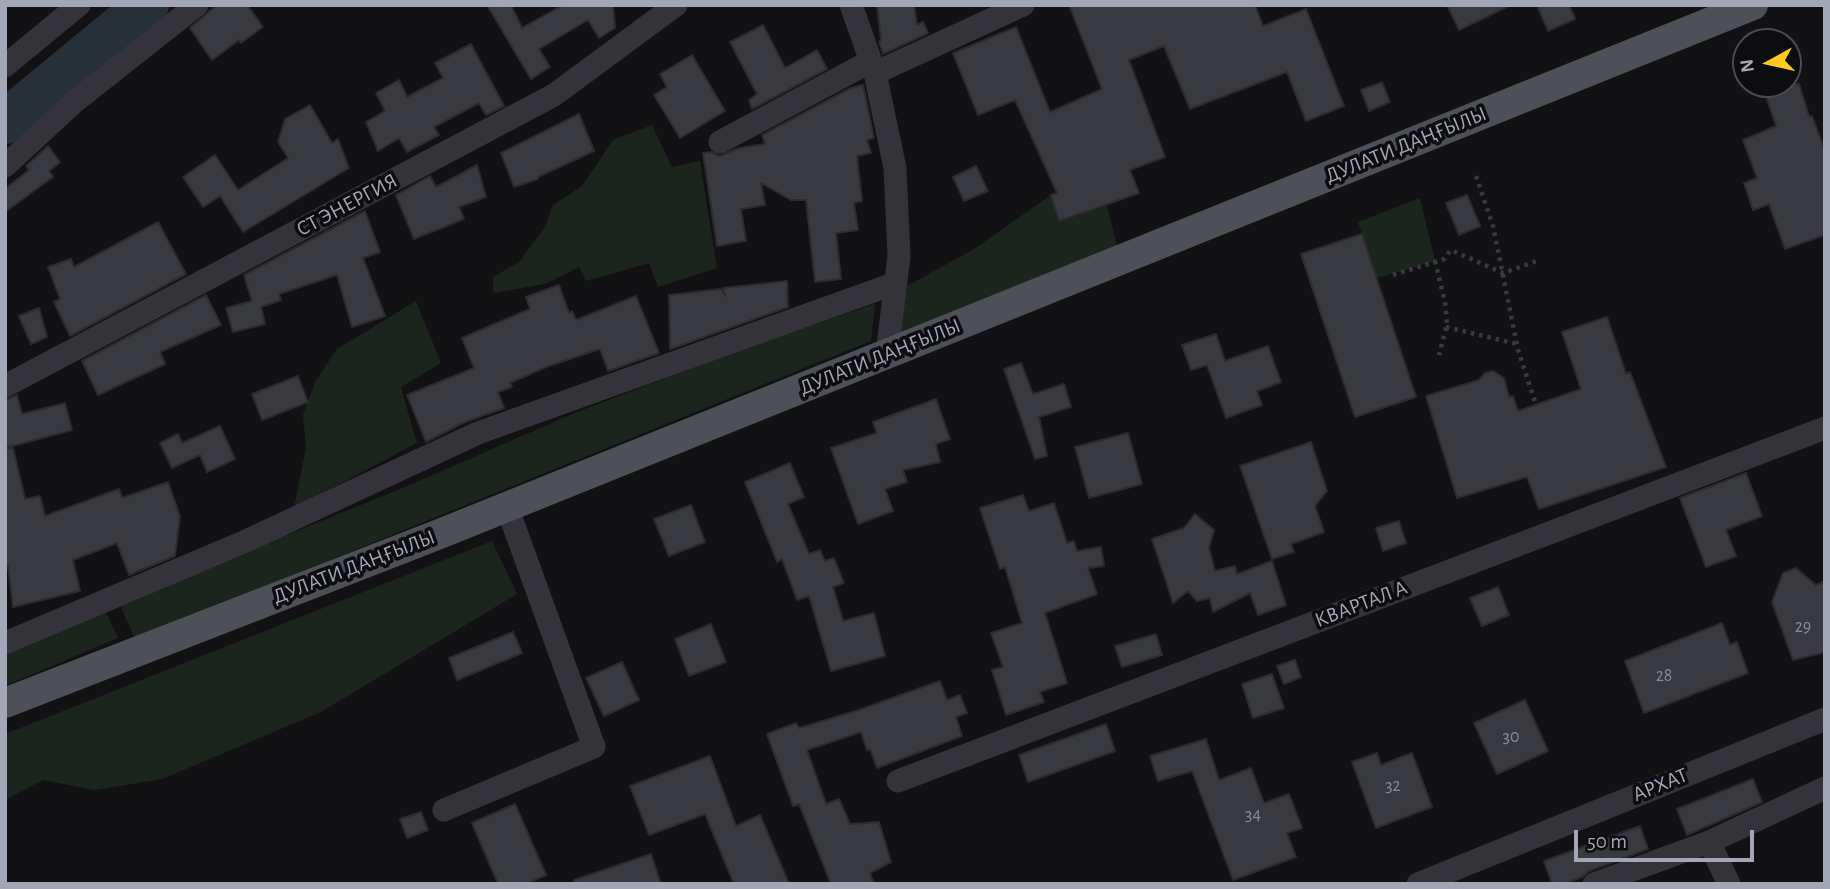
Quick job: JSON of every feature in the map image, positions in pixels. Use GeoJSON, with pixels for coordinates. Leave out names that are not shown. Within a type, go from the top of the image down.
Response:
{"type":"FeatureCollection","features":[{"type":"Feature","properties":{"kind":"main road","name":"ДУЛАТИ ДАҢҒЫЛЫ"},"geometry":{"type":"LineString","coordinates":[[5,703],[508,507],[1753,5]]}},
{"type":"Feature","properties":{"kind":"street"},"geometry":{"type":"LineString","coordinates":[[5,66],[79,5]]}},
{"type":"Feature","properties":{"kind":"street"},"geometry":{"type":"LineString","coordinates":[[5,166],[74,103],[197,5]]}},
{"type":"Feature","properties":{"kind":"street","name":"СТ ЭНЕРГИЯ"},"geometry":{"type":"LineString","coordinates":[[5,386],[554,95],[676,5]]}},
{"type":"Feature","properties":{"kind":"street"},"geometry":{"type":"LineString","coordinates":[[852,5],[873,67],[895,168],[899,256],[887,354]]}},
{"type":"Feature","properties":{"kind":"street"},"geometry":{"type":"LineString","coordinates":[[720,142],[873,67],[1023,5]]}},
{"type":"Feature","properties":{"kind":"street"},"geometry":{"type":"LineString","coordinates":[[5,643],[246,541],[478,433],[896,284]]}},
{"type":"Feature","properties":{"kind":"street","name":"КВАРТАЛ А"},"geometry":{"type":"LineString","coordinates":[[898,781],[1825,428]]}},
{"type":"Feature","properties":{"kind":"street"},"geometry":{"type":"LineString","coordinates":[[444,810],[594,747],[508,507]]}},
{"type":"Feature","properties":{"kind":"street","name":"АРХАТ"},"geometry":{"type":"LineString","coordinates":[[1418,884],[1825,719]]}},
{"type":"Feature","properties":{"kind":"street"},"geometry":{"type":"LineString","coordinates":[[1594,884],[1709,842],[1825,788]]}},
{"type":"Feature","properties":{"kind":"street"},"geometry":{"type":"LineString","coordinates":[[1709,842],[1729,884]]}},
{"type":"Feature","properties":{"kind":"path"},"geometry":{"type":"LineString","coordinates":[[1476,176],[1493,226],[1517,344],[1536,405]]}},
{"type":"Feature","properties":{"kind":"path"},"geometry":{"type":"LineString","coordinates":[[1393,275],[1444,259],[1451,250],[1503,273],[1537,261]]}},
{"type":"Feature","properties":{"kind":"path"},"geometry":{"type":"LineString","coordinates":[[1435,261],[1445,302],[1446,327],[1439,355]]}},
{"type":"Feature","properties":{"kind":"path"},"geometry":{"type":"LineString","coordinates":[[1446,327],[1517,344]]}},
{"type":"Feature","properties":{"kind":"shaded area"},"geometry":{"type":"Polygon","coordinates":[[[652,125],[672,167],[700,161],[717,268],[658,287],[649,263],[586,281],[579,267],[545,284],[493,293],[493,277],[519,262],[545,227],[553,205],[582,186],[613,140],[652,125]]]}},
{"type":"Feature","properties":{"kind":"shaded area"},"geometry":{"type":"Polygon","coordinates":[[[1051,195],[1060,221],[1107,205],[1119,254],[901,336],[905,287],[974,249],[1051,195]]]}},
{"type":"Feature","properties":{"kind":"shaded area"},"geometry":{"type":"Polygon","coordinates":[[[1420,198],[1435,261],[1377,278],[1358,222],[1420,198]]]}},
{"type":"Feature","properties":{"kind":"shaded area"},"geometry":{"type":"Polygon","coordinates":[[[416,301],[441,363],[401,387],[417,443],[294,508],[306,448],[303,415],[315,382],[337,349],[416,301]]]}},
{"type":"Feature","properties":{"kind":"shaded area"},"geometry":{"type":"Polygon","coordinates":[[[875,304],[871,341],[135,639],[119,603],[405,487],[577,412],[742,349],[875,304]]]}},
{"type":"Feature","properties":{"kind":"shaded area"},"geometry":{"type":"Polygon","coordinates":[[[492,541],[517,594],[321,712],[162,779],[95,790],[43,780],[5,800],[5,734],[492,541]]]}},
{"type":"Feature","properties":{"kind":"shaded area"},"geometry":{"type":"Polygon","coordinates":[[[104,608],[118,638],[5,686],[5,650],[104,608]]]}},
{"type":"Feature","properties":{"kind":"building"},"geometry":{"type":"Polygon","coordinates":[[[217,5],[247,5],[263,27],[241,43],[239,40],[212,60],[190,28],[217,5]]]}},
{"type":"Feature","properties":{"kind":"building"},"geometry":{"type":"Polygon","coordinates":[[[487,5],[511,5],[522,28],[563,5],[613,5],[615,28],[599,38],[588,20],[539,49],[550,67],[531,79],[487,5]]]}},
{"type":"Feature","properties":{"kind":"building"},"geometry":{"type":"Polygon","coordinates":[[[877,5],[914,5],[917,25],[923,22],[928,33],[883,54],[879,42],[881,40],[877,5]]]}},
{"type":"Feature","properties":{"kind":"building"},"geometry":{"type":"Polygon","coordinates":[[[1069,5],[1255,5],[1263,26],[1306,9],[1344,106],[1306,121],[1287,72],[1190,109],[1164,46],[1129,60],[1165,157],[1130,170],[1139,193],[1059,221],[1051,195],[1057,193],[1015,100],[978,115],[953,53],[1016,27],[1050,112],[1102,89],[1069,5]]]}},
{"type":"Feature","properties":{"kind":"building"},"geometry":{"type":"Polygon","coordinates":[[[1447,5],[1511,5],[1459,30],[1447,5]]]}},
{"type":"Feature","properties":{"kind":"building"},"geometry":{"type":"Polygon","coordinates":[[[1537,5],[1569,5],[1575,19],[1548,31],[1537,5]]]}},
{"type":"Feature","properties":{"kind":"building"},"geometry":{"type":"Polygon","coordinates":[[[763,25],[785,68],[817,50],[827,69],[752,109],[749,100],[757,94],[730,42],[763,25]]]}},
{"type":"Feature","properties":{"kind":"building"},"geometry":{"type":"Polygon","coordinates":[[[471,44],[504,106],[486,115],[479,103],[434,127],[439,135],[407,152],[399,138],[378,151],[366,122],[385,111],[376,93],[399,80],[407,97],[443,78],[435,63],[471,44]]]}},
{"type":"Feature","properties":{"kind":"building"},"geometry":{"type":"Polygon","coordinates":[[[692,55],[725,111],[680,138],[654,95],[667,87],[660,74],[692,55]]]}},
{"type":"Feature","properties":{"kind":"building"},"geometry":{"type":"Polygon","coordinates":[[[1382,82],[1390,102],[1369,111],[1361,90],[1382,82]]]}},
{"type":"Feature","properties":{"kind":"building"},"geometry":{"type":"Polygon","coordinates":[[[863,85],[874,138],[867,140],[871,153],[857,156],[862,201],[854,203],[858,230],[836,233],[841,279],[815,282],[806,200],[791,200],[761,183],[765,205],[741,209],[746,241],[717,246],[703,153],[711,152],[720,156],[739,148],[765,144],[762,135],[851,88],[863,85]]]}},
{"type":"Feature","properties":{"kind":"building"},"geometry":{"type":"Polygon","coordinates":[[[1802,94],[1825,151],[1825,235],[1785,249],[1769,204],[1753,210],[1744,183],[1757,178],[1743,140],[1776,126],[1767,98],[1802,98],[1802,94]]]}},
{"type":"Feature","properties":{"kind":"building"},"geometry":{"type":"Polygon","coordinates":[[[310,105],[332,143],[338,139],[349,168],[243,232],[220,196],[203,207],[183,177],[215,155],[238,190],[288,158],[278,142],[285,119],[310,105]]]}},
{"type":"Feature","properties":{"kind":"building"},"geometry":{"type":"Polygon","coordinates":[[[579,114],[594,151],[538,179],[514,187],[501,153],[579,114]]]}},
{"type":"Feature","properties":{"kind":"building"},"geometry":{"type":"Polygon","coordinates":[[[48,146],[60,162],[49,171],[53,177],[5,212],[5,189],[29,170],[26,166],[48,146]]]}},
{"type":"Feature","properties":{"kind":"building"},"geometry":{"type":"Polygon","coordinates":[[[477,165],[486,197],[459,207],[464,219],[414,239],[396,195],[430,176],[436,187],[477,165]]]}},
{"type":"Feature","properties":{"kind":"building"},"geometry":{"type":"Polygon","coordinates":[[[976,166],[988,191],[964,201],[953,177],[976,166]]]}},
{"type":"Feature","properties":{"kind":"building"},"geometry":{"type":"Polygon","coordinates":[[[1467,195],[1480,226],[1459,235],[1446,203],[1467,195]]]}},
{"type":"Feature","properties":{"kind":"building"},"geometry":{"type":"Polygon","coordinates":[[[365,211],[380,252],[363,258],[385,316],[352,327],[337,275],[279,294],[281,300],[261,307],[265,324],[233,332],[226,308],[252,301],[244,275],[365,211]]]}},
{"type":"Feature","properties":{"kind":"building"},"geometry":{"type":"Polygon","coordinates":[[[158,222],[186,274],[70,336],[54,302],[60,299],[48,267],[71,259],[74,267],[158,222]]]}},
{"type":"Feature","properties":{"kind":"building"},"geometry":{"type":"Polygon","coordinates":[[[1362,234],[1416,397],[1355,417],[1301,254],[1362,234]]]}},
{"type":"Feature","properties":{"kind":"building"},"geometry":{"type":"Polygon","coordinates":[[[787,281],[788,307],[670,349],[669,295],[721,289],[725,296],[723,288],[787,281]]]}},
{"type":"Feature","properties":{"kind":"building"},"geometry":{"type":"Polygon","coordinates":[[[559,285],[569,313],[572,311],[576,320],[636,296],[659,353],[608,371],[600,349],[546,367],[510,383],[512,387],[498,392],[504,408],[465,422],[426,442],[407,395],[474,368],[462,338],[530,309],[526,297],[559,285]]]}},
{"type":"Feature","properties":{"kind":"building"},"geometry":{"type":"Polygon","coordinates":[[[206,295],[221,325],[160,352],[165,364],[98,395],[82,361],[206,295]]]}},
{"type":"Feature","properties":{"kind":"building"},"geometry":{"type":"Polygon","coordinates":[[[39,308],[47,337],[31,344],[19,316],[39,308]]]}},
{"type":"Feature","properties":{"kind":"building"},"geometry":{"type":"Polygon","coordinates":[[[1607,317],[1626,374],[1630,372],[1666,467],[1539,509],[1527,477],[1457,498],[1426,396],[1479,380],[1485,373],[1493,371],[1504,378],[1509,397],[1513,396],[1518,411],[1581,389],[1562,332],[1607,317]]]}},
{"type":"Feature","properties":{"kind":"building"},"geometry":{"type":"Polygon","coordinates":[[[1216,334],[1225,361],[1268,346],[1281,382],[1257,391],[1262,405],[1226,418],[1207,365],[1191,370],[1182,345],[1216,334]]]}},
{"type":"Feature","properties":{"kind":"building"},"geometry":{"type":"Polygon","coordinates":[[[1021,363],[1033,394],[1064,384],[1071,407],[1039,417],[1047,456],[1035,459],[1004,369],[1021,363]]]}},
{"type":"Feature","properties":{"kind":"building"},"geometry":{"type":"Polygon","coordinates":[[[298,376],[308,402],[262,420],[252,394],[298,376]]]}},
{"type":"Feature","properties":{"kind":"building"},"geometry":{"type":"Polygon","coordinates":[[[17,395],[22,414],[65,403],[72,430],[5,448],[5,400],[17,395]]]}},
{"type":"Feature","properties":{"kind":"building"},"geometry":{"type":"Polygon","coordinates":[[[936,399],[950,439],[936,444],[940,462],[903,470],[907,482],[885,489],[893,511],[858,524],[831,448],[877,433],[873,422],[936,399]]]}},
{"type":"Feature","properties":{"kind":"building"},"geometry":{"type":"Polygon","coordinates":[[[220,426],[235,459],[207,472],[200,455],[172,468],[160,443],[178,434],[182,443],[220,426]]]}},
{"type":"Feature","properties":{"kind":"building"},"geometry":{"type":"Polygon","coordinates":[[[1128,433],[1142,484],[1089,498],[1075,447],[1128,433]]]}},
{"type":"Feature","properties":{"kind":"building"},"geometry":{"type":"Polygon","coordinates":[[[1311,442],[1327,491],[1315,506],[1324,532],[1291,544],[1294,552],[1272,559],[1240,466],[1311,442]]]}},
{"type":"Feature","properties":{"kind":"building"},"geometry":{"type":"Polygon","coordinates":[[[13,448],[25,499],[40,496],[45,516],[119,489],[122,498],[168,482],[180,516],[175,556],[129,575],[117,543],[73,560],[80,591],[13,607],[8,566],[5,567],[5,449],[13,448]]]}},
{"type":"Feature","properties":{"kind":"building"},"geometry":{"type":"Polygon","coordinates":[[[790,463],[804,497],[788,504],[809,554],[820,550],[825,561],[834,558],[844,583],[833,587],[843,621],[874,613],[885,656],[831,671],[809,596],[797,600],[782,559],[777,562],[745,482],[790,463]]]}},
{"type":"Feature","properties":{"kind":"building"},"geometry":{"type":"Polygon","coordinates":[[[1746,473],[1762,516],[1726,530],[1736,556],[1706,567],[1680,498],[1746,473]]]}},
{"type":"Feature","properties":{"kind":"building"},"geometry":{"type":"Polygon","coordinates":[[[1023,495],[1029,511],[1054,503],[1067,543],[1074,541],[1077,551],[1101,547],[1104,566],[1088,568],[1097,594],[1045,613],[1067,683],[1040,692],[1044,702],[1006,715],[992,670],[1003,667],[991,633],[1022,623],[1005,567],[1000,569],[980,508],[1023,495]]]}},
{"type":"Feature","properties":{"kind":"building"},"geometry":{"type":"Polygon","coordinates":[[[691,505],[705,542],[669,556],[654,519],[691,505]]]}},
{"type":"Feature","properties":{"kind":"building"},"geometry":{"type":"Polygon","coordinates":[[[1195,514],[1214,530],[1209,548],[1215,571],[1235,566],[1237,574],[1272,561],[1286,605],[1258,615],[1250,593],[1213,612],[1210,598],[1197,601],[1188,591],[1173,603],[1152,539],[1184,528],[1195,514]]]}},
{"type":"Feature","properties":{"kind":"building"},"geometry":{"type":"Polygon","coordinates":[[[1399,521],[1406,543],[1383,551],[1376,528],[1399,521]]]}},
{"type":"Feature","properties":{"kind":"building"},"geometry":{"type":"Polygon","coordinates":[[[1796,568],[1816,585],[1825,581],[1825,652],[1793,660],[1772,602],[1783,573],[1796,568]]]}},
{"type":"Feature","properties":{"kind":"building"},"geometry":{"type":"Polygon","coordinates":[[[1498,587],[1509,615],[1482,626],[1470,598],[1498,587]]]}},
{"type":"Feature","properties":{"kind":"building"},"geometry":{"type":"Polygon","coordinates":[[[1722,623],[1730,645],[1737,642],[1748,673],[1644,713],[1625,661],[1722,623]]]}},
{"type":"Feature","properties":{"kind":"building"},"geometry":{"type":"Polygon","coordinates":[[[711,624],[726,662],[689,676],[675,639],[711,624]]]}},
{"type":"Feature","properties":{"kind":"building"},"geometry":{"type":"Polygon","coordinates":[[[513,632],[522,653],[457,680],[449,658],[513,632]]]}},
{"type":"Feature","properties":{"kind":"building"},"geometry":{"type":"Polygon","coordinates":[[[1156,634],[1162,655],[1122,667],[1115,646],[1156,634]]]}},
{"type":"Feature","properties":{"kind":"building"},"geometry":{"type":"Polygon","coordinates":[[[1295,660],[1301,677],[1284,684],[1277,666],[1295,660]]]}},
{"type":"Feature","properties":{"kind":"building"},"geometry":{"type":"Polygon","coordinates":[[[622,662],[639,700],[604,716],[586,678],[622,662]]]}},
{"type":"Feature","properties":{"kind":"building"},"geometry":{"type":"Polygon","coordinates":[[[1272,674],[1284,708],[1253,718],[1242,684],[1272,674]]]}},
{"type":"Feature","properties":{"kind":"building"},"geometry":{"type":"Polygon","coordinates":[[[940,681],[947,700],[960,695],[967,713],[956,717],[962,736],[877,768],[861,732],[807,750],[826,804],[839,799],[850,824],[879,822],[891,862],[870,873],[874,884],[831,884],[799,804],[793,806],[767,734],[796,723],[799,728],[856,711],[940,681]]]}},
{"type":"Feature","properties":{"kind":"building"},"geometry":{"type":"Polygon","coordinates":[[[1525,700],[1548,751],[1497,774],[1474,723],[1525,700]]]}},
{"type":"Feature","properties":{"kind":"building"},"geometry":{"type":"Polygon","coordinates":[[[1106,724],[1115,751],[1028,782],[1019,755],[1106,724]]]}},
{"type":"Feature","properties":{"kind":"building"},"geometry":{"type":"Polygon","coordinates":[[[1206,739],[1219,780],[1251,768],[1264,803],[1289,794],[1302,828],[1287,833],[1296,857],[1233,880],[1192,771],[1158,781],[1150,756],[1206,739]]]}},
{"type":"Feature","properties":{"kind":"building"},"geometry":{"type":"Polygon","coordinates":[[[1377,753],[1381,765],[1412,753],[1432,807],[1376,828],[1352,762],[1377,753]]]}},
{"type":"Feature","properties":{"kind":"building"},"geometry":{"type":"Polygon","coordinates":[[[710,756],[736,826],[760,815],[789,884],[734,884],[705,814],[649,835],[630,786],[710,756]]]}},
{"type":"Feature","properties":{"kind":"building"},"geometry":{"type":"Polygon","coordinates":[[[1753,779],[1762,802],[1687,835],[1677,809],[1753,779]]]}},
{"type":"Feature","properties":{"kind":"building"},"geometry":{"type":"Polygon","coordinates":[[[515,804],[546,875],[526,884],[498,884],[472,823],[515,804]]]}},
{"type":"Feature","properties":{"kind":"building"},"geometry":{"type":"Polygon","coordinates":[[[421,812],[428,830],[407,838],[400,819],[421,812]]]}},
{"type":"Feature","properties":{"kind":"building"},"geometry":{"type":"Polygon","coordinates":[[[1640,826],[1648,849],[1589,871],[1564,884],[1552,884],[1544,861],[1640,826]]]}},
{"type":"Feature","properties":{"kind":"building"},"geometry":{"type":"Polygon","coordinates":[[[651,854],[661,884],[574,884],[574,880],[651,854]]]}},
{"type":"Feature","properties":{"kind":"waterway"},"geometry":{"type":"LineString","coordinates":[[5,122],[147,5]]}}]}
